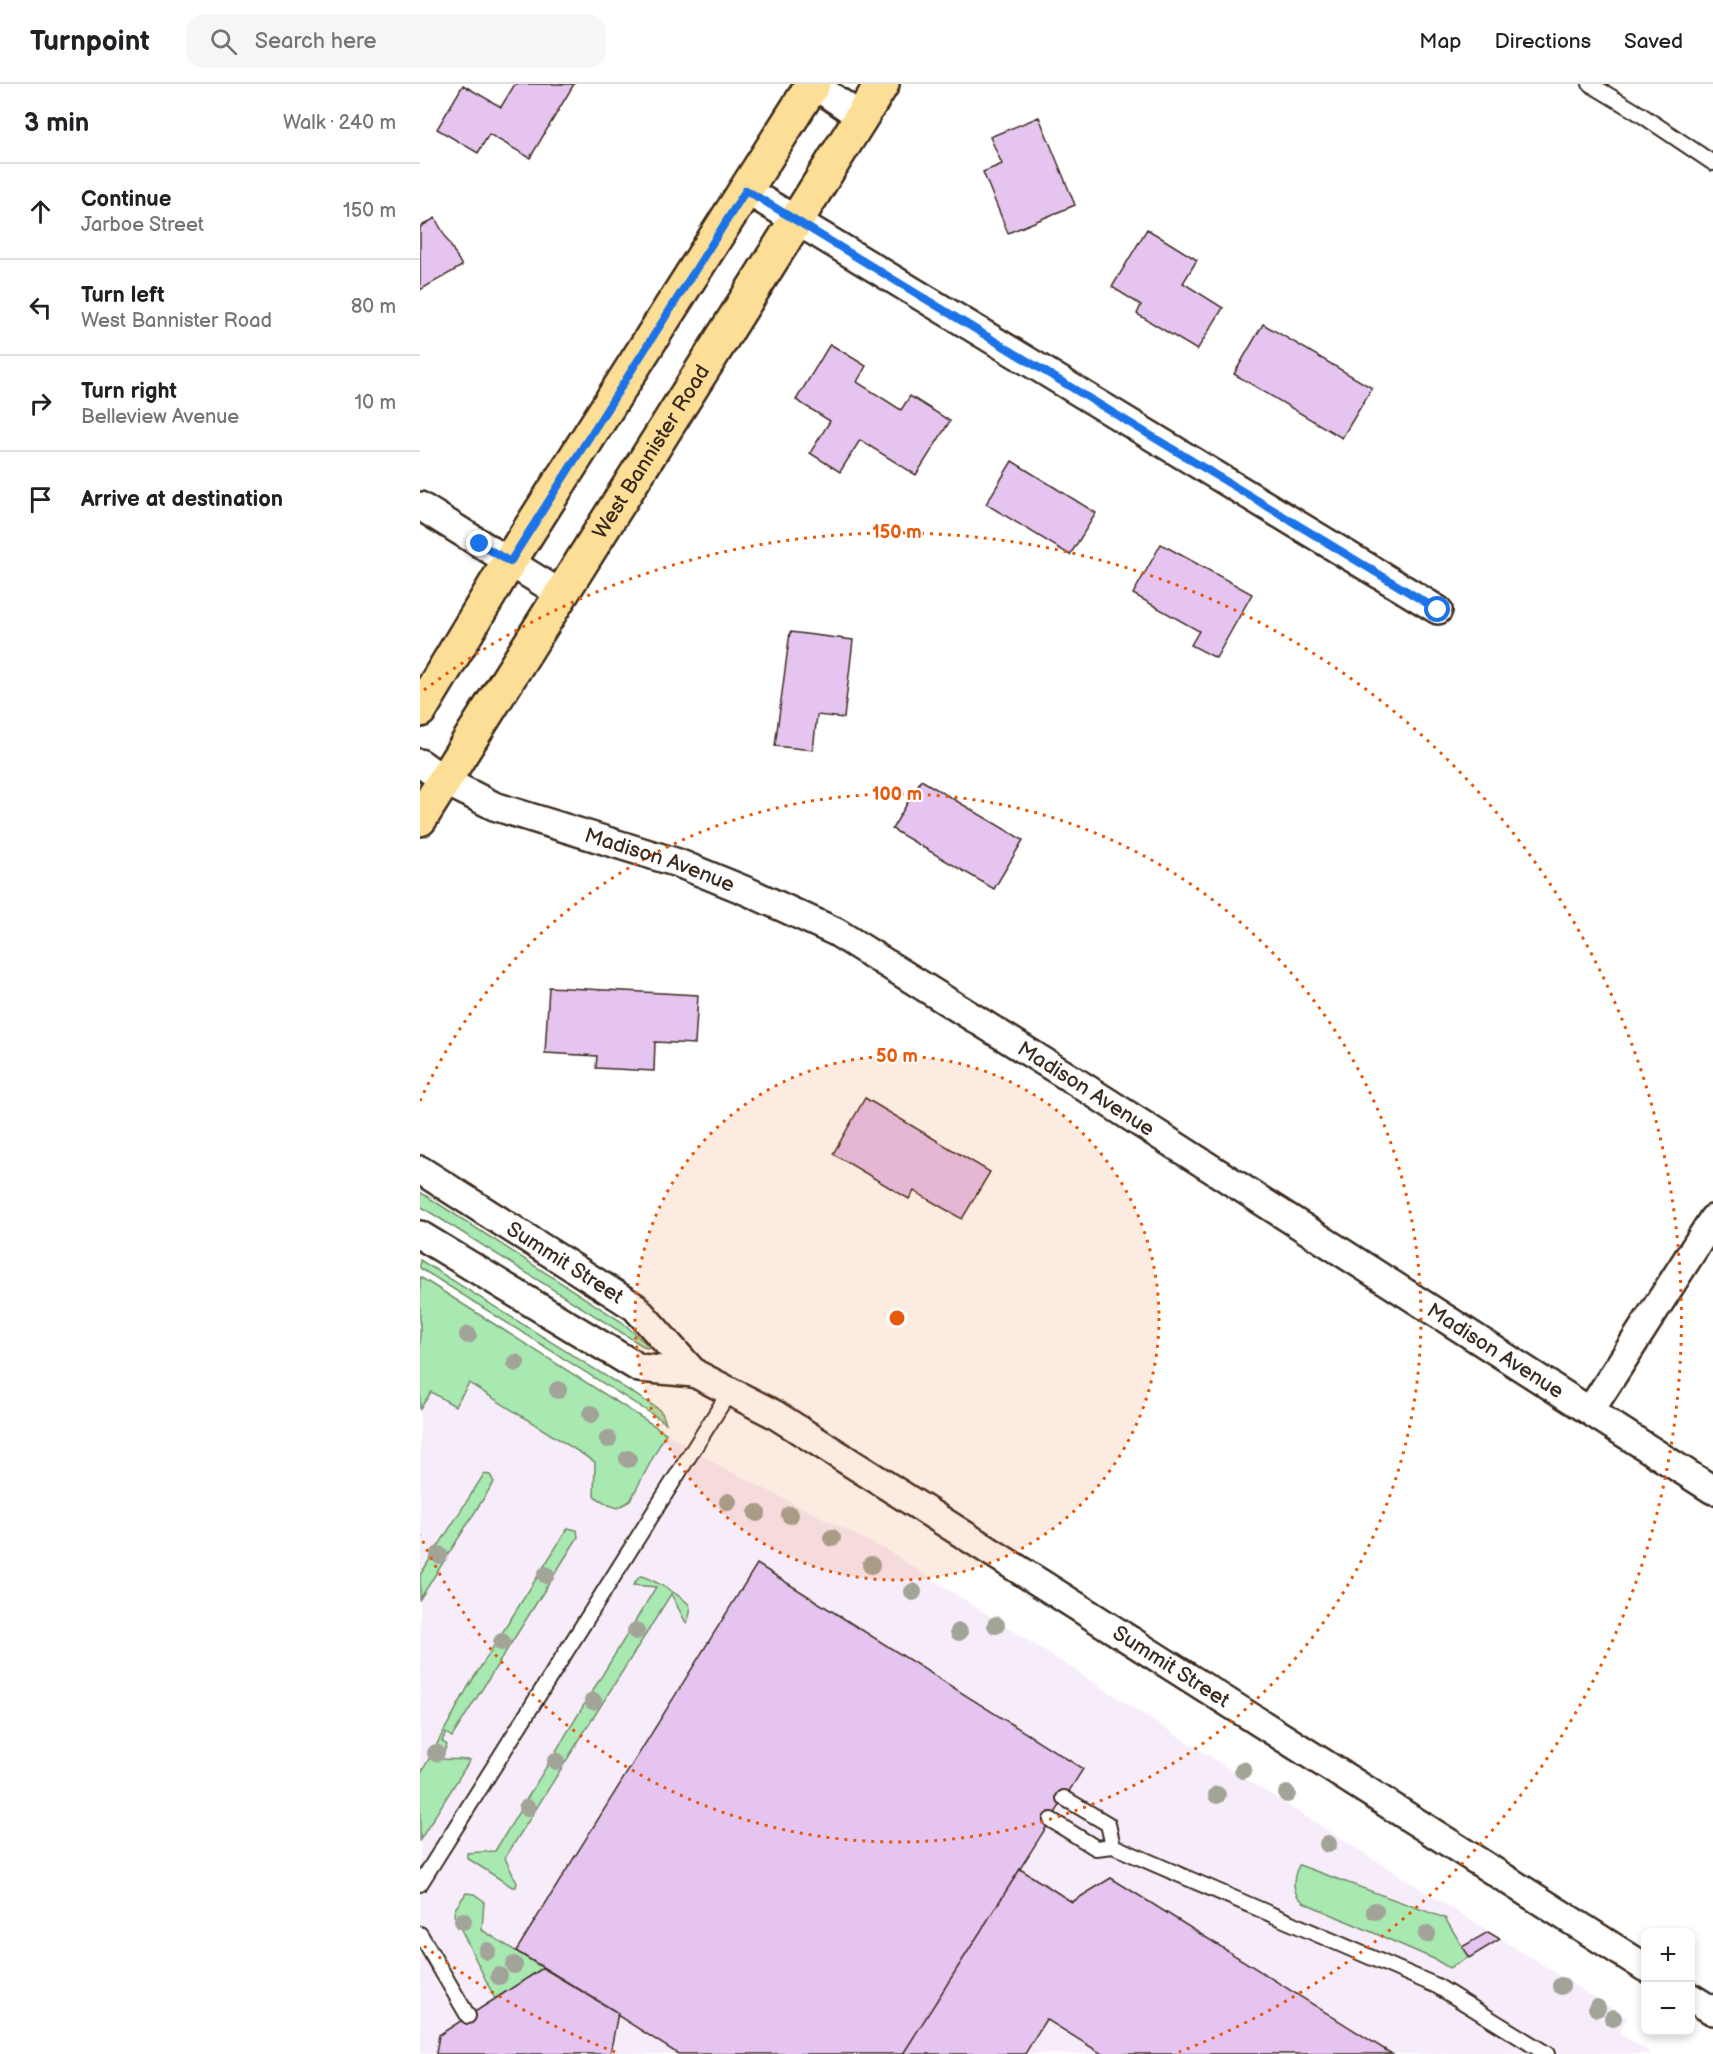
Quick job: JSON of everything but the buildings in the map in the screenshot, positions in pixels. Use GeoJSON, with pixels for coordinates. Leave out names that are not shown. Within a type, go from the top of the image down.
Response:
{"type":"FeatureCollection","features":[{"type":"Feature","properties":{"kind":"main road"},"geometry":{"type":"LineString","coordinates":[[420,710],[510,562],[813,84]]}},
{"type":"Feature","properties":{"kind":"main road","name":"West Bannister Road"},"geometry":{"type":"LineString","coordinates":[[420,819],[433,772],[561,594],[882,84]]}},
{"type":"Feature","properties":{"kind":"street"},"geometry":{"type":"LineString","coordinates":[[813,84],[861,117]]}},
{"type":"Feature","properties":{"kind":"street"},"geometry":{"type":"LineString","coordinates":[[746,190],[1438,610]]}},
{"type":"Feature","properties":{"kind":"street"},"geometry":{"type":"LineString","coordinates":[[420,506],[561,594]]}},
{"type":"Feature","properties":{"kind":"street","name":"Madison Avenue"},"geometry":{"type":"LineString","coordinates":[[433,772],[494,806],[678,862],[836,932],[1070,1078],[1713,1490]]}},
{"type":"Feature","properties":{"kind":"street","name":"Summit Street"},"geometry":{"type":"LineString","coordinates":[[420,1170],[635,1307],[694,1373]]}},
{"type":"Feature","properties":{"kind":"street"},"geometry":{"type":"LineString","coordinates":[[1590,1411],[1713,1219]]}},
{"type":"Feature","properties":{"kind":"street","name":"Summit Street"},"geometry":{"type":"LineString","coordinates":[[420,1235],[639,1368],[694,1373],[774,1414],[1641,1965]]}},
{"type":"Feature","properties":{"kind":"street"},"geometry":{"type":"LineString","coordinates":[[1695,1999],[1713,2011]]}},
{"type":"Feature","properties":{"kind":"lane"},"geometry":{"type":"LineString","coordinates":[[1590,84],[1713,163]]}},
{"type":"Feature","properties":{"kind":"lane"},"geometry":{"type":"LineString","coordinates":[[420,1884],[730,1391]]}},
{"type":"Feature","properties":{"kind":"lane"},"geometry":{"type":"LineString","coordinates":[[1064,1798],[1108,1824],[1113,1846]]}},
{"type":"Feature","properties":{"kind":"lane"},"geometry":{"type":"LineString","coordinates":[[1051,1820],[1096,1848],[1113,1846],[1437,1986],[1547,2054]]}},
{"type":"Feature","properties":{"kind":"lane"},"geometry":{"type":"LineString","coordinates":[[420,1934],[468,2016]]}},
{"type":"Feature","properties":{"kind":"shaded area"},"geometry":{"type":"Polygon","coordinates":[[[420,1279],[719,1466],[888,1551],[1627,2018],[1619,2033],[1652,2054],[420,2054],[420,1279]]]}},
{"type":"Feature","properties":{"kind":"green space"},"geometry":{"type":"Polygon","coordinates":[[[420,1192],[622,1322],[650,1347],[646,1348],[420,1206],[420,1192]]]}},
{"type":"Feature","properties":{"kind":"green space"},"geometry":{"type":"Polygon","coordinates":[[[420,1260],[657,1408],[666,1423],[420,1268],[420,1260]]]}},
{"type":"Feature","properties":{"kind":"green space"},"geometry":{"type":"Polygon","coordinates":[[[420,1277],[666,1433],[630,1501],[618,1508],[594,1496],[595,1462],[469,1383],[455,1406],[431,1392],[420,1409],[420,1277]]]}},
{"type":"Feature","properties":{"kind":"green space"},"geometry":{"type":"Polygon","coordinates":[[[484,1474],[490,1475],[494,1482],[420,1599],[420,1575],[484,1474]]]}},
{"type":"Feature","properties":{"kind":"green space"},"geometry":{"type":"Polygon","coordinates":[[[568,1528],[577,1530],[578,1537],[452,1737],[446,1733],[442,1741],[447,1745],[441,1759],[470,1760],[420,1840],[420,1775],[468,1687],[568,1528]]]}},
{"type":"Feature","properties":{"kind":"green space"},"geometry":{"type":"Polygon","coordinates":[[[640,1576],[666,1588],[686,1601],[690,1610],[688,1619],[686,1623],[671,1594],[505,1858],[517,1883],[516,1887],[512,1887],[467,1858],[467,1853],[495,1851],[656,1587],[633,1585],[640,1576]]]}},
{"type":"Feature","properties":{"kind":"green space"},"geometry":{"type":"Polygon","coordinates":[[[1299,1865],[1445,1918],[1469,1957],[1449,1968],[1434,1959],[1305,1903],[1297,1895],[1294,1886],[1299,1865]]]}},
{"type":"Feature","properties":{"kind":"green space"},"geometry":{"type":"Polygon","coordinates":[[[466,1893],[474,1894],[484,1901],[482,1930],[543,1968],[495,1999],[454,1915],[455,1909],[466,1893]]]}},
{"type":"Feature","properties":{"kind":"route"},"geometry":{"type":"LineString","coordinates":[[480,544],[510,562],[746,190],[1438,610]]}}]}
